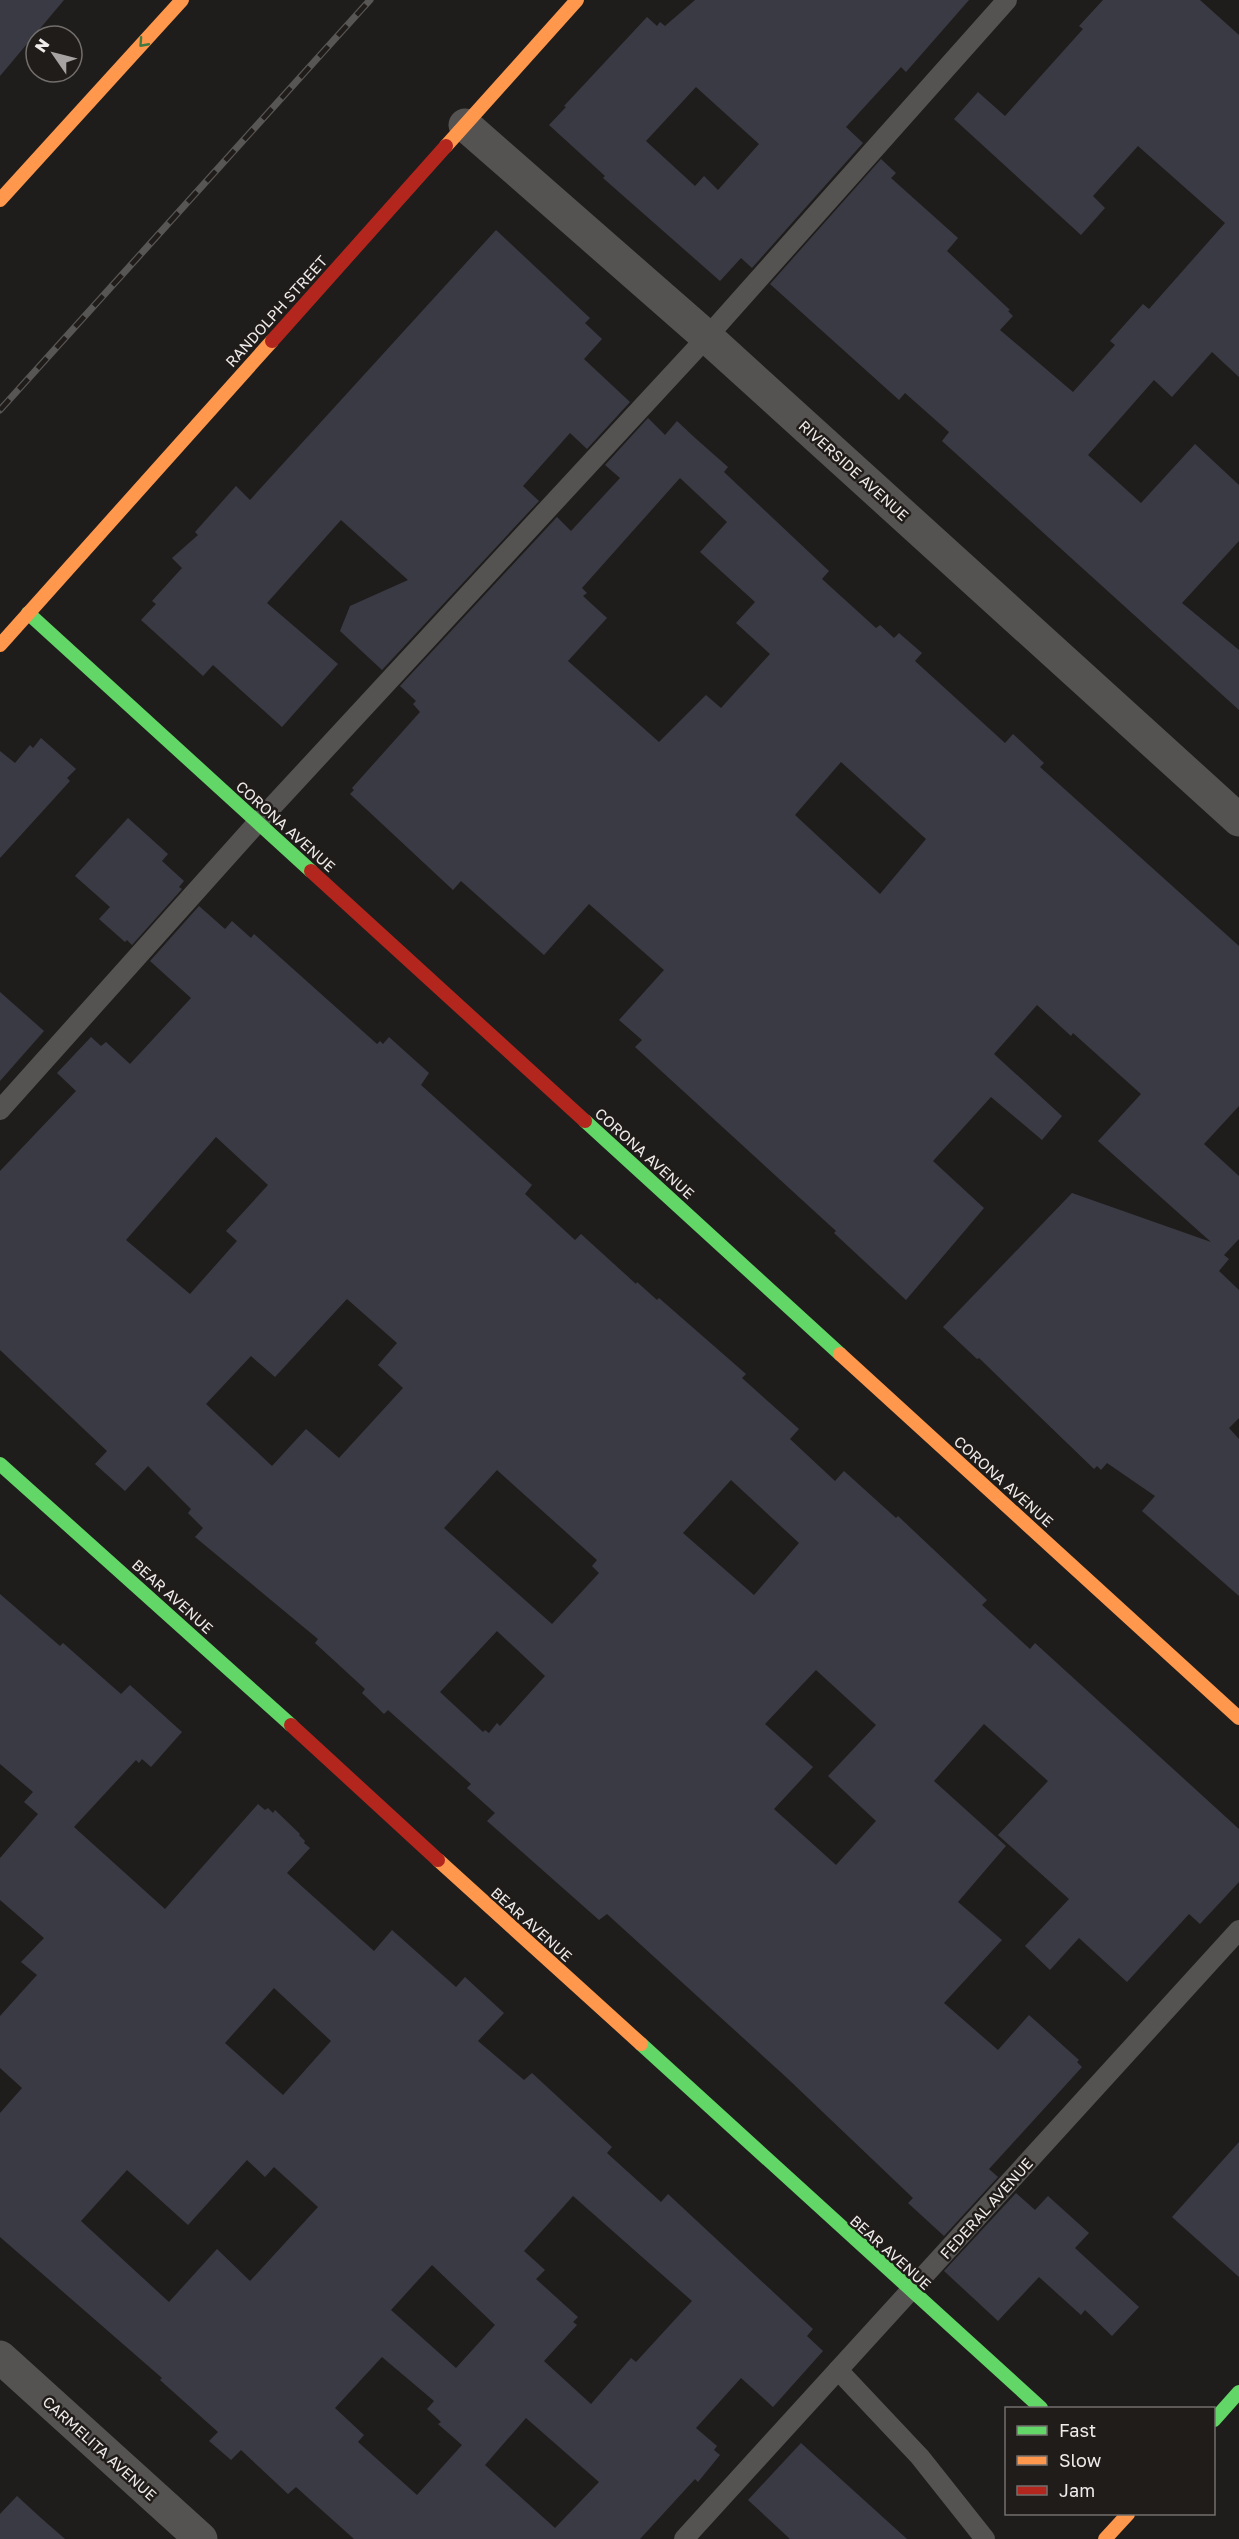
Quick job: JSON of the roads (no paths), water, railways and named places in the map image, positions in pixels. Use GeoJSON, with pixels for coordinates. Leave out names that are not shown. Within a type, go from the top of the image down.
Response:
{"type":"FeatureCollection","features":[{"type":"Feature","properties":{"kind":"street"},"geometry":{"type":"LineString","coordinates":[[0,200],[182,0]]}},
{"type":"Feature","properties":{"kind":"street","name":"RANDOLPH STREET"},"geometry":{"type":"LineString","coordinates":[[0,645],[577,0]]}},
{"type":"Feature","properties":{"kind":"street","name":"RIVERSIDE AVENUE"},"geometry":{"type":"LineString","coordinates":[[465,124],[707,337],[1239,820]]}},
{"type":"Feature","properties":{"kind":"street","name":"CORONA AVENUE"},"geometry":{"type":"LineString","coordinates":[[28,613],[1239,1718]]}},
{"type":"Feature","properties":{"kind":"street","name":"BEAR AVENUE"},"geometry":{"type":"LineString","coordinates":[[0,1464],[184,1628],[1039,2407]]}},
{"type":"Feature","properties":{"kind":"street","name":"CARMELITA AVENUE"},"geometry":{"type":"LineString","coordinates":[[0,2357],[201,2539]]}},
{"type":"Feature","properties":{"kind":"street"},"geometry":{"type":"LineString","coordinates":[[1215,2419],[1239,2392]]}},
{"type":"Feature","properties":{"kind":"street"},"geometry":{"type":"LineString","coordinates":[[1105,2539],[1127,2515]]}},
{"type":"Feature","properties":{"kind":"lane"},"geometry":{"type":"LineString","coordinates":[[0,1110],[258,822],[707,337],[1007,0]]}},
{"type":"Feature","properties":{"kind":"lane","name":"FEDERAL AVENUE"},"geometry":{"type":"LineString","coordinates":[[684,2539],[1239,1930]]}},
{"type":"Feature","properties":{"kind":"lane"},"geometry":{"type":"LineString","coordinates":[[838,2370],[920,2457],[985,2539]]}},
{"type":"Feature","properties":{"kind":"railway"},"geometry":{"type":"LineString","coordinates":[[0,410],[370,0]]}}]}
